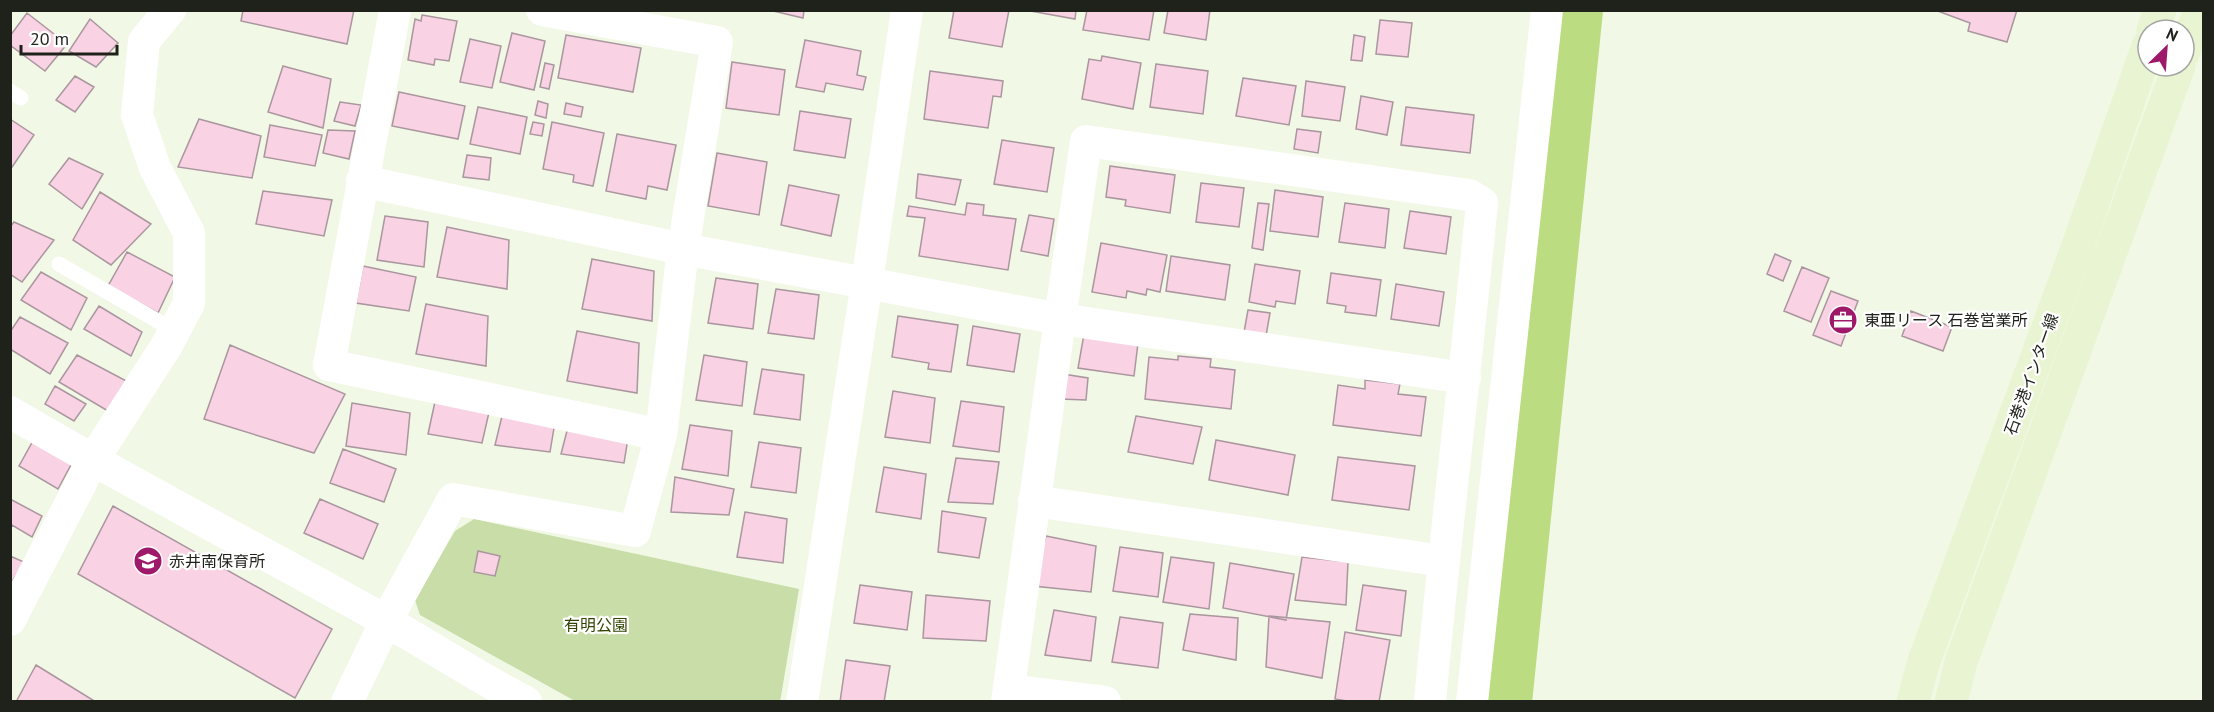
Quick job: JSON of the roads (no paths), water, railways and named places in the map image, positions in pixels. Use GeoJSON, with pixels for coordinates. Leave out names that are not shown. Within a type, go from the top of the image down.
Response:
{"type":"FeatureCollection","features":[{"type":"Feature","properties":{"kind":"main road","name":"石巻港インター線"},"geometry":{"type":"LineString","coordinates":[[1913,702],[1924,661],[2075,254],[2137,78]]}},
{"type":"Feature","properties":{"kind":"main road","name":"石巻港インター線"},"geometry":{"type":"LineString","coordinates":[[1951,702],[1961,662],[2175,78]]}},
{"type":"Feature","properties":{"kind":"street"},"geometry":{"type":"LineString","coordinates":[[10,620],[93,460],[175,331],[189,303],[189,233],[155,168],[137,114],[144,41],[170,10]]}},
{"type":"Feature","properties":{"kind":"street"},"geometry":{"type":"LineString","coordinates":[[395,10],[329,365],[661,435]]}},
{"type":"Feature","properties":{"kind":"street"},"geometry":{"type":"LineString","coordinates":[[347,702],[386,621],[453,499],[635,531],[661,435],[683,249],[717,42],[542,10]]}},
{"type":"Feature","properties":{"kind":"street"},"geometry":{"type":"LineString","coordinates":[[802,702],[907,10]]}},
{"type":"Feature","properties":{"kind":"street"},"geometry":{"type":"LineString","coordinates":[[1472,702],[1547,10]]}},
{"type":"Feature","properties":{"kind":"street"},"geometry":{"type":"LineString","coordinates":[[1106,702],[1008,696],[1086,141],[1469,195],[1482,203],[1430,702]]}},
{"type":"Feature","properties":{"kind":"street"},"geometry":{"type":"LineString","coordinates":[[362,181],[683,249],[1060,319],[1465,378]]}},
{"type":"Feature","properties":{"kind":"street"},"geometry":{"type":"LineString","coordinates":[[10,412],[386,621],[491,684],[526,702]]}},
{"type":"Feature","properties":{"kind":"street"},"geometry":{"type":"LineString","coordinates":[[1034,501],[1443,561]]}},
{"type":"Feature","properties":{"kind":"lane"},"geometry":{"type":"LineString","coordinates":[[59,264],[175,331]]}},
{"type":"Feature","properties":{"kind":"waterway"},"geometry":{"type":"LineString","coordinates":[[1503,702],[1574,10]]}},
{"type":"Feature","properties":{"kind":"place","name":"東亜リース 石巻営業所"},"geometry":{"type":"Point","coordinates":[1843,320]}},
{"type":"Feature","properties":{"kind":"place","name":"赤井南保育所"},"geometry":{"type":"Point","coordinates":[148,561]}},
{"type":"Feature","properties":{"kind":"park label","name":"有明公園"},"geometry":{"type":"Point","coordinates":[596,625]}}]}
